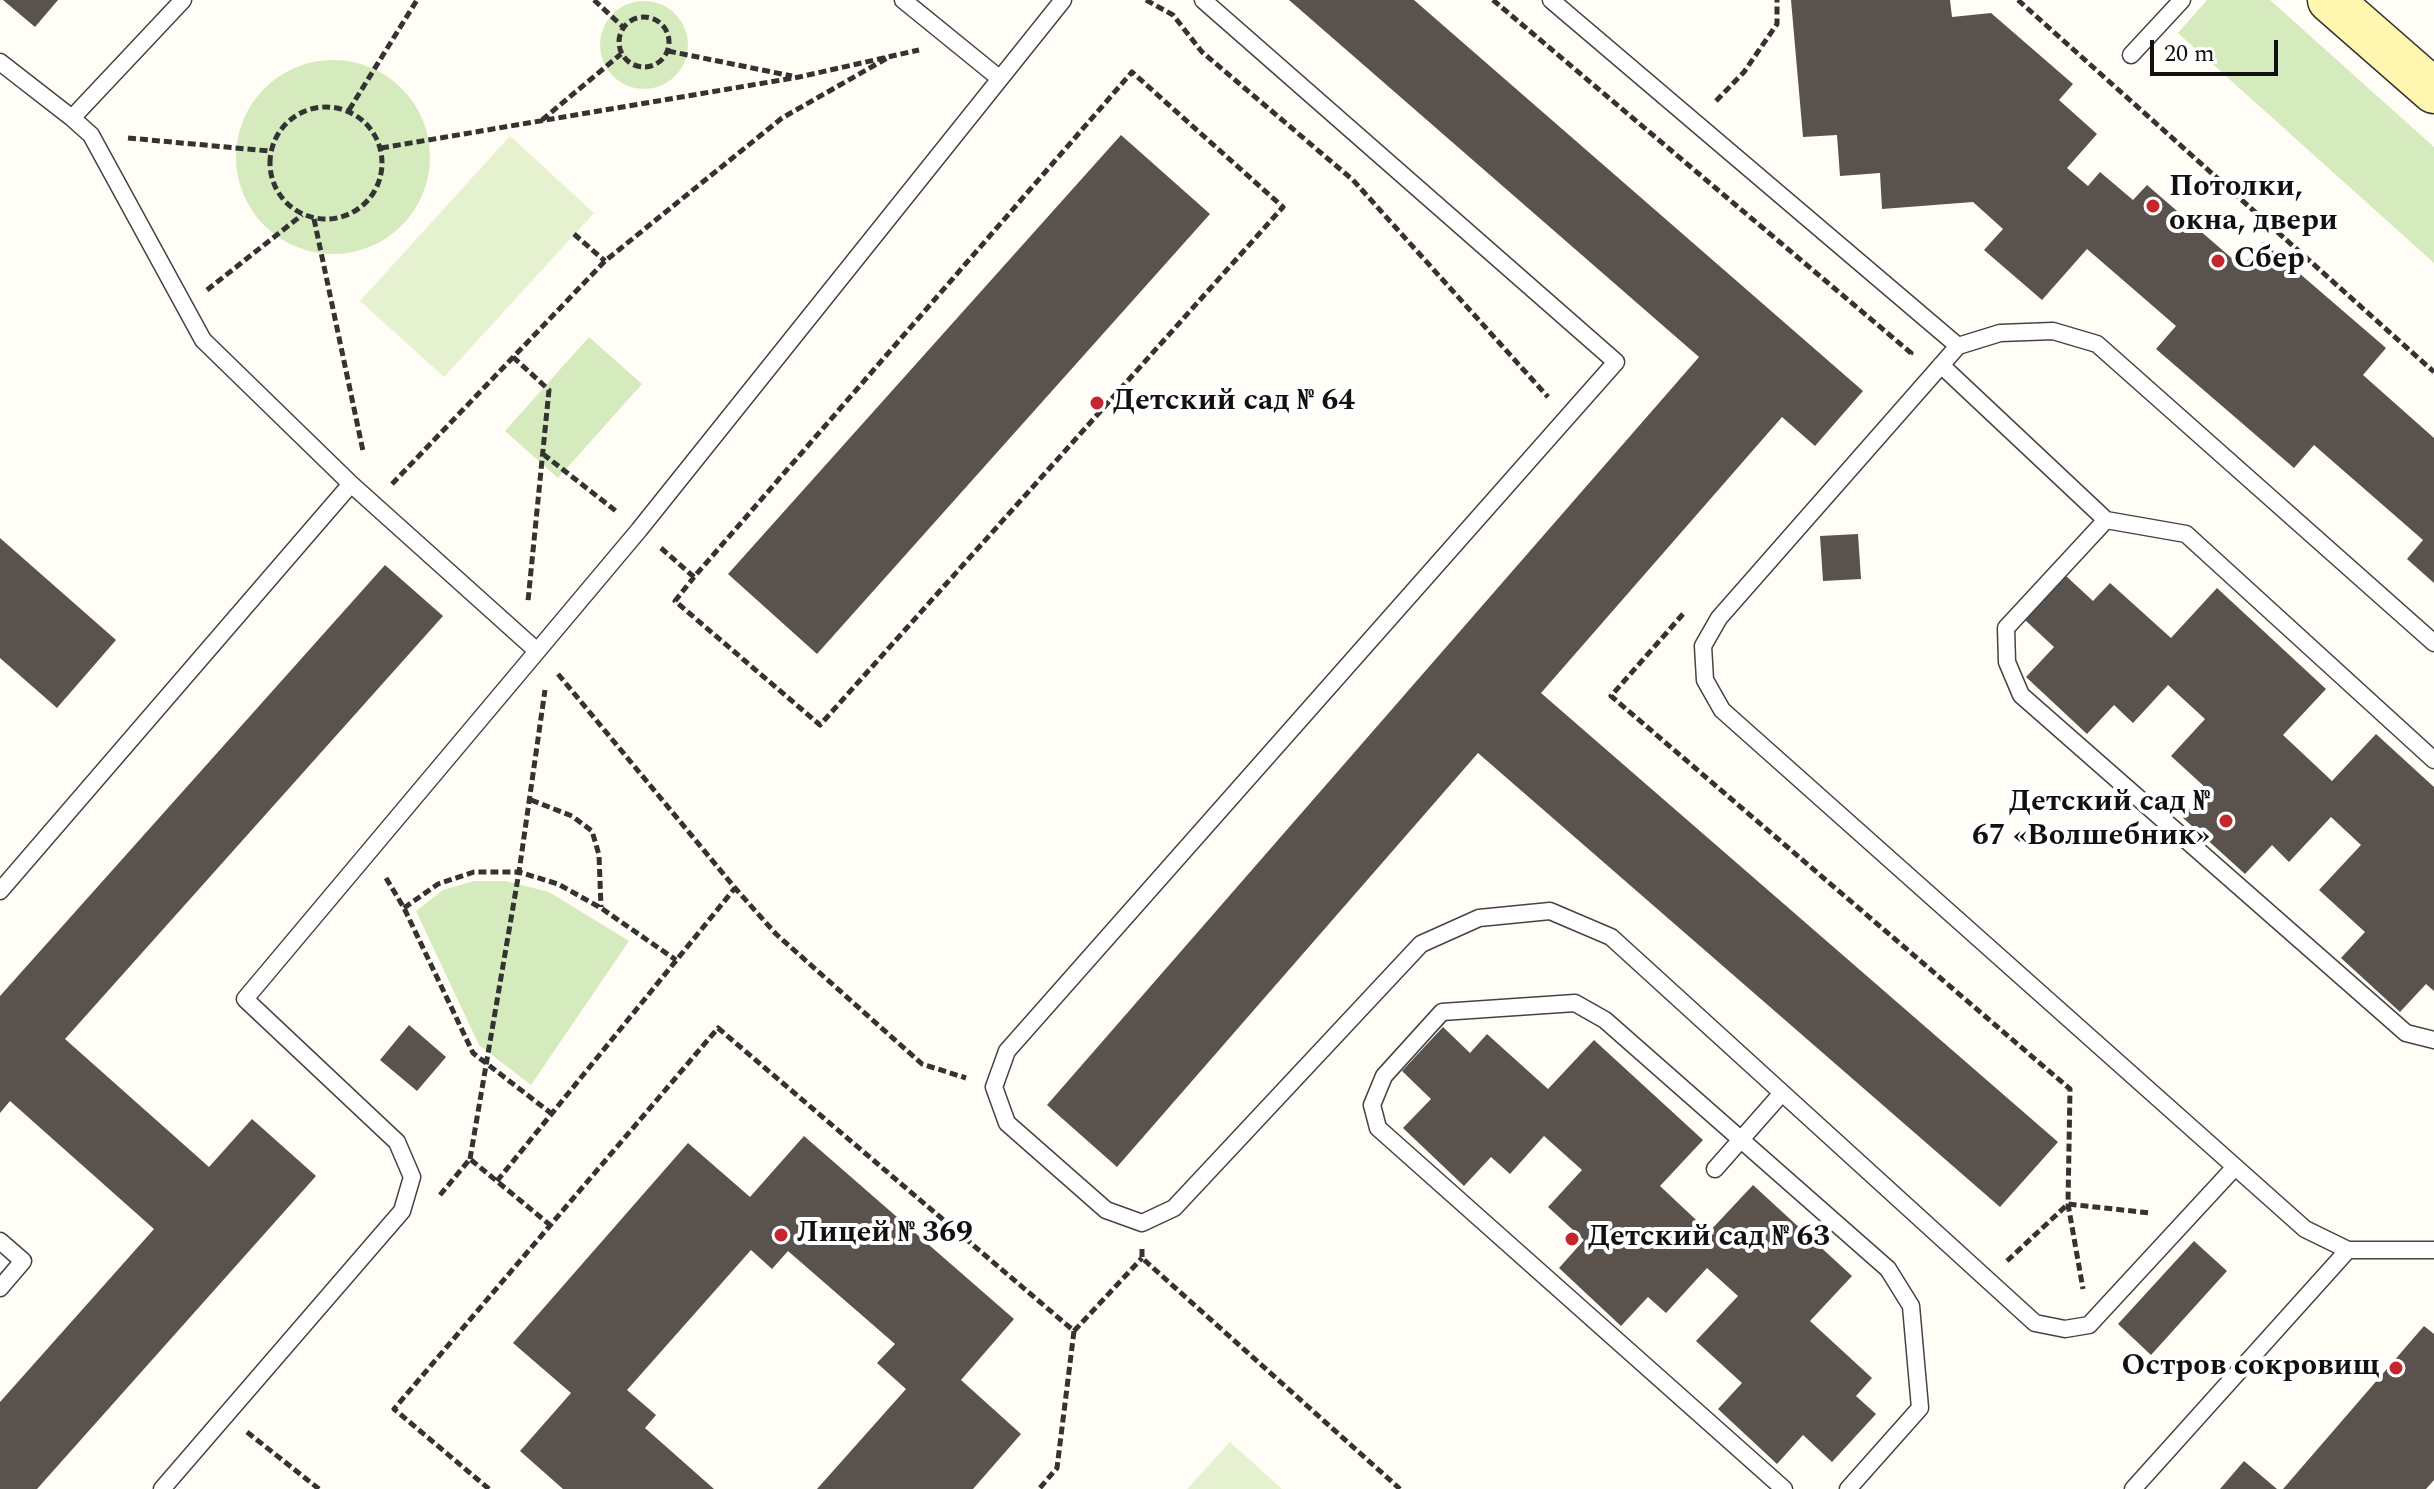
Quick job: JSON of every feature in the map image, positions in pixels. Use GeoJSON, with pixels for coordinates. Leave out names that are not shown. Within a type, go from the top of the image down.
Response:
{"type":"FeatureCollection","features":[{"type":"Feature","properties":{"kind":"main road"},"geometry":{"type":"LineString","coordinates":[[2330,0],[2434,91]]}},
{"type":"Feature","properties":{"kind":"lane"},"geometry":{"type":"LineString","coordinates":[[72,118],[183,0]]}},
{"type":"Feature","properties":{"kind":"lane"},"geometry":{"type":"LineString","coordinates":[[903,0],[999,78]]}},
{"type":"Feature","properties":{"kind":"lane"},"geometry":{"type":"LineString","coordinates":[[162,1489],[402,1211],[412,1177],[397,1142],[245,999],[639,530],[1063,0]]}},
{"type":"Feature","properties":{"kind":"lane"},"geometry":{"type":"LineString","coordinates":[[1203,0],[1616,362],[1007,1051],[994,1087],[1007,1123],[1106,1210],[1142,1223],[1174,1208],[1421,944],[1479,918],[1550,911],[1611,937],[2035,1323],[2065,1329],[2089,1325],[2235,1167]]}},
{"type":"Feature","properties":{"kind":"lane"},"geometry":{"type":"LineString","coordinates":[[1551,0],[1958,346]]}},
{"type":"Feature","properties":{"kind":"lane"},"geometry":{"type":"LineString","coordinates":[[2131,55],[2182,0]]}},
{"type":"Feature","properties":{"kind":"lane"},"geometry":{"type":"LineString","coordinates":[[0,62],[91,135],[203,340],[351,484],[537,651]]}},
{"type":"Feature","properties":{"kind":"lane"},"geometry":{"type":"LineString","coordinates":[[2434,643],[2097,344],[2053,331],[2000,333],[1958,346],[1719,618],[1703,646],[1705,680],[1722,710],[2305,1229],[2348,1250],[2434,1250]]}},
{"type":"Feature","properties":{"kind":"lane"},"geometry":{"type":"LineString","coordinates":[[1941,365],[2106,520],[2186,534],[2434,760]]}},
{"type":"Feature","properties":{"kind":"lane"},"geometry":{"type":"LineString","coordinates":[[0,891],[351,484]]}},
{"type":"Feature","properties":{"kind":"lane"},"geometry":{"type":"LineString","coordinates":[[2106,520],[2006,628],[2007,662],[2021,695],[2406,1033],[2434,1040]]}},
{"type":"Feature","properties":{"kind":"lane"},"geometry":{"type":"LineString","coordinates":[[1784,1489],[1378,1128],[1372,1105],[1384,1076],[1442,1012],[1575,1003],[1605,1020],[1888,1269],[1911,1306],[1920,1408],[1848,1489]]}},
{"type":"Feature","properties":{"kind":"lane"},"geometry":{"type":"LineString","coordinates":[[1715,1169],[1782,1093]]}},
{"type":"Feature","properties":{"kind":"lane"},"geometry":{"type":"LineString","coordinates":[[0,1241],[23,1261],[0,1288]]}},
{"type":"Feature","properties":{"kind":"lane"},"geometry":{"type":"LineString","coordinates":[[2133,1489],[2348,1250]]}},
{"type":"Feature","properties":{"kind":"path"},"geometry":{"type":"LineString","coordinates":[[349,110],[417,0]]}},
{"type":"Feature","properties":{"kind":"path"},"geometry":{"type":"LineString","coordinates":[[594,0],[623,27]]}},
{"type":"Feature","properties":{"kind":"path"},"geometry":{"type":"LineString","coordinates":[[1146,0],[1173,15],[1202,52],[1353,180],[1566,418]]}},
{"type":"Feature","properties":{"kind":"path"},"geometry":{"type":"LineString","coordinates":[[1493,0],[1911,353],[1900,365]]}},
{"type":"Feature","properties":{"kind":"path"},"geometry":{"type":"LineString","coordinates":[[1695,123],[1744,72],[1777,24],[1777,0]]}},
{"type":"Feature","properties":{"kind":"path"},"geometry":{"type":"LineString","coordinates":[[2018,0],[2434,372]]}},
{"type":"Feature","properties":{"kind":"path"},"geometry":{"type":"LineString","coordinates":[[649,17],[662,24],[669,37],[668,51],[659,63],[645,68],[632,64],[621,54],[618,40],[623,27],[635,18],[649,17]]}},
{"type":"Feature","properties":{"kind":"path"},"geometry":{"type":"LineString","coordinates":[[381,148],[799,77],[956,41]]}},
{"type":"Feature","properties":{"kind":"path"},"geometry":{"type":"LineString","coordinates":[[668,51],[799,77]]}},
{"type":"Feature","properties":{"kind":"path"},"geometry":{"type":"LineString","coordinates":[[541,121],[621,54]]}},
{"type":"Feature","properties":{"kind":"path"},"geometry":{"type":"LineString","coordinates":[[374,503],[605,261],[782,118],[889,57]]}},
{"type":"Feature","properties":{"kind":"path"},"geometry":{"type":"LineString","coordinates":[[1132,72],[1283,207],[820,725],[675,601],[694,577],[1132,72]]}},
{"type":"Feature","properties":{"kind":"path"},"geometry":{"type":"LineString","coordinates":[[324,106],[349,110],[369,125],[381,148],[382,172],[374,193],[358,210],[337,219],[314,219],[302,215],[282,199],[270,176],[270,151],[280,128],[299,112],[324,106]]}},
{"type":"Feature","properties":{"kind":"path"},"geometry":{"type":"LineString","coordinates":[[91,135],[270,151]]}},
{"type":"Feature","properties":{"kind":"path"},"geometry":{"type":"LineString","coordinates":[[185,308],[302,215]]}},
{"type":"Feature","properties":{"kind":"path"},"geometry":{"type":"LineString","coordinates":[[314,219],[374,503]]}},
{"type":"Feature","properties":{"kind":"path"},"geometry":{"type":"LineString","coordinates":[[574,234],[605,261]]}},
{"type":"Feature","properties":{"kind":"path"},"geometry":{"type":"LineString","coordinates":[[513,357],[549,390],[527,598],[537,651],[776,934],[922,1064],[994,1087]]}},
{"type":"Feature","properties":{"kind":"path"},"geometry":{"type":"LineString","coordinates":[[543,454],[564,471]]}},
{"type":"Feature","properties":{"kind":"path"},"geometry":{"type":"LineString","coordinates":[[664,550],[694,577]]}},
{"type":"Feature","properties":{"kind":"path"},"geometry":{"type":"LineString","coordinates":[[1684,614],[1611,696],[2070,1089],[2068,1204],[2089,1325]]}},
{"type":"Feature","properties":{"kind":"path"},"geometry":{"type":"LineString","coordinates":[[470,1159],[519,872],[545,693]]}},
{"type":"Feature","properties":{"kind":"path"},"geometry":{"type":"LineString","coordinates":[[530,800],[572,816],[592,831],[599,855],[601,908]]}},
{"type":"Feature","properties":{"kind":"path"},"geometry":{"type":"LineString","coordinates":[[383,872],[404,908],[473,1053],[552,1114]]}},
{"type":"Feature","properties":{"kind":"path"},"geometry":{"type":"LineString","coordinates":[[404,908],[438,884],[474,872],[519,872],[558,884],[601,908],[676,960]]}},
{"type":"Feature","properties":{"kind":"path"},"geometry":{"type":"LineString","coordinates":[[497,1181],[735,888]]}},
{"type":"Feature","properties":{"kind":"path"},"geometry":{"type":"LineString","coordinates":[[489,1489],[394,1409],[718,1028],[1074,1331]]}},
{"type":"Feature","properties":{"kind":"path"},"geometry":{"type":"LineString","coordinates":[[520,1200],[550,1225]]}},
{"type":"Feature","properties":{"kind":"path"},"geometry":{"type":"LineString","coordinates":[[1985,1280],[2068,1204],[2190,1218]]}},
{"type":"Feature","properties":{"kind":"path"},"geometry":{"type":"LineString","coordinates":[[1039,1489],[1057,1468],[1074,1331],[1142,1258],[1142,1223]]}},
{"type":"Feature","properties":{"kind":"path"},"geometry":{"type":"LineString","coordinates":[[1142,1258],[1400,1489]]}},
{"type":"Feature","properties":{"kind":"path"},"geometry":{"type":"LineString","coordinates":[[243,1429],[319,1489]]}},
{"type":"Feature","properties":{"kind":"green space"},"geometry":{"type":"Polygon","coordinates":[[[2207,0],[2270,0],[2434,147],[2434,263],[2178,33],[2207,0]]]}},
{"type":"Feature","properties":{"kind":"green space"},"geometry":{"type":"Polygon","coordinates":[[[644,1],[661,5],[675,14],[684,28],[688,45],[684,62],[675,76],[661,85],[644,89],[627,85],[613,76],[604,62],[600,45],[604,28],[613,14],[627,5],[644,1]]]}},
{"type":"Feature","properties":{"kind":"green space"},"geometry":{"type":"Polygon","coordinates":[[[333,60],[370,68],[401,89],[422,120],[430,157],[422,194],[401,225],[370,246],[333,254],[296,246],[265,225],[244,194],[236,157],[244,120],[265,89],[296,68],[333,60]]]}},
{"type":"Feature","properties":{"kind":"green space"},"geometry":{"type":"Polygon","coordinates":[[[510,136],[594,213],[444,377],[360,301],[510,136]]]}},
{"type":"Feature","properties":{"kind":"green space"},"geometry":{"type":"Polygon","coordinates":[[[589,337],[642,384],[558,478],[505,431],[589,337]]]}},
{"type":"Feature","properties":{"kind":"green space"},"geometry":{"type":"Polygon","coordinates":[[[474,881],[506,881],[549,892],[629,941],[531,1085],[479,1045],[416,911],[443,890],[474,881]]]}},
{"type":"Feature","properties":{"kind":"green space"},"geometry":{"type":"Polygon","coordinates":[[[1230,1442],[1282,1489],[1187,1489],[1230,1442]]]}},
{"type":"Feature","properties":{"kind":"building"},"geometry":{"type":"Polygon","coordinates":[[[3,0],[58,0],[35,27],[3,0]]]}},
{"type":"Feature","properties":{"kind":"building"},"geometry":{"type":"Polygon","coordinates":[[[1289,0],[1414,0],[1863,391],[1815,446],[1782,417],[1541,693],[2058,1142],[2000,1207],[1478,753],[1117,1167],[1047,1105],[1699,357],[1289,0]]]}},
{"type":"Feature","properties":{"kind":"building"},"geometry":{"type":"Polygon","coordinates":[[[1791,0],[1950,0],[1952,17],[1991,13],[2073,84],[2059,100],[2097,134],[2067,168],[2088,186],[2100,172],[2133,200],[2147,185],[2242,267],[2263,242],[2386,348],[2363,375],[2434,438],[2434,583],[2407,559],[2423,540],[2314,445],[2294,468],[2156,349],[2176,326],[2087,249],[2042,300],[1984,250],[2003,229],[1973,202],[1882,209],[1880,173],[1840,176],[1837,135],[1803,137],[1791,0]]]}},
{"type":"Feature","properties":{"kind":"building"},"geometry":{"type":"Polygon","coordinates":[[[1121,135],[1210,214],[817,654],[728,574],[1121,135]]]}},
{"type":"Feature","properties":{"kind":"building"},"geometry":{"type":"Polygon","coordinates":[[[1858,534],[1861,579],[1823,581],[1820,536],[1858,534]]]}},
{"type":"Feature","properties":{"kind":"building"},"geometry":{"type":"Polygon","coordinates":[[[0,538],[116,640],[57,708],[0,658],[0,538]]]}},
{"type":"Feature","properties":{"kind":"building"},"geometry":{"type":"Polygon","coordinates":[[[385,565],[443,616],[65,1039],[209,1167],[252,1119],[316,1176],[37,1489],[0,1489],[0,1402],[154,1229],[10,1101],[0,1113],[0,996],[385,565]]]}},
{"type":"Feature","properties":{"kind":"building"},"geometry":{"type":"Polygon","coordinates":[[[2066,576],[2093,601],[2110,583],[2171,638],[2217,588],[2326,689],[2283,735],[2332,781],[2376,734],[2434,787],[2434,991],[2426,984],[2400,1012],[2341,958],[2365,932],[2319,890],[2361,845],[2331,817],[2289,862],[2272,845],[2245,874],[2182,817],[2207,789],[2171,756],[2205,719],[2168,685],[2133,723],[2114,705],[2087,734],[2026,677],[2054,647],[2025,620],[2066,576]]]}},
{"type":"Feature","properties":{"kind":"building"},"geometry":{"type":"Polygon","coordinates":[[[409,1025],[446,1057],[417,1091],[380,1060],[409,1025]]]}},
{"type":"Feature","properties":{"kind":"building"},"geometry":{"type":"Polygon","coordinates":[[[1443,1027],[1470,1053],[1487,1034],[1548,1089],[1594,1040],[1703,1140],[1660,1186],[1709,1232],[1753,1185],[1852,1276],[1810,1321],[1872,1378],[1856,1396],[1876,1414],[1832,1462],[1803,1435],[1777,1464],[1718,1409],[1742,1383],[1696,1341],[1738,1296],[1707,1268],[1666,1313],[1648,1297],[1621,1326],[1559,1268],[1584,1240],[1548,1207],[1582,1170],[1544,1136],[1510,1174],[1491,1157],[1464,1186],[1403,1128],[1431,1099],[1402,1071],[1443,1027]]]}},
{"type":"Feature","properties":{"kind":"building"},"geometry":{"type":"Polygon","coordinates":[[[804,1136],[1014,1319],[961,1380],[1021,1434],[973,1489],[817,1489],[906,1389],[877,1363],[895,1344],[788,1251],[772,1269],[751,1250],[627,1390],[656,1415],[645,1428],[714,1489],[563,1489],[520,1451],[571,1393],[513,1343],[688,1143],[750,1197],[804,1136]]]}},
{"type":"Feature","properties":{"kind":"building"},"geometry":{"type":"Polygon","coordinates":[[[2194,1241],[2227,1271],[2151,1355],[2118,1324],[2194,1241]]]}},
{"type":"Feature","properties":{"kind":"building"},"geometry":{"type":"Polygon","coordinates":[[[2424,1326],[2434,1334],[2434,1480],[2426,1489],[2283,1489],[2424,1326]]]}},
{"type":"Feature","properties":{"kind":"building"},"geometry":{"type":"Polygon","coordinates":[[[2244,1461],[2277,1489],[2220,1489],[2244,1461]]]}},
{"type":"Feature","properties":{"kind":"place","name":"Потолки, окна, двери"},"geometry":{"type":"Point","coordinates":[2153,206]}},
{"type":"Feature","properties":{"kind":"place","name":"Сбер"},"geometry":{"type":"Point","coordinates":[2218,261]}},
{"type":"Feature","properties":{"kind":"place","name":"Детский сад № 64"},"geometry":{"type":"Point","coordinates":[1097,403]}},
{"type":"Feature","properties":{"kind":"place","name":"Детский сад № 67 «Волшебник»"},"geometry":{"type":"Point","coordinates":[2226,821]}},
{"type":"Feature","properties":{"kind":"place","name":"Лицей № 369"},"geometry":{"type":"Point","coordinates":[781,1235]}},
{"type":"Feature","properties":{"kind":"place","name":"Детский сад № 63"},"geometry":{"type":"Point","coordinates":[1572,1239]}},
{"type":"Feature","properties":{"kind":"place","name":"Остров сокровищ"},"geometry":{"type":"Point","coordinates":[2396,1368]}}]}
